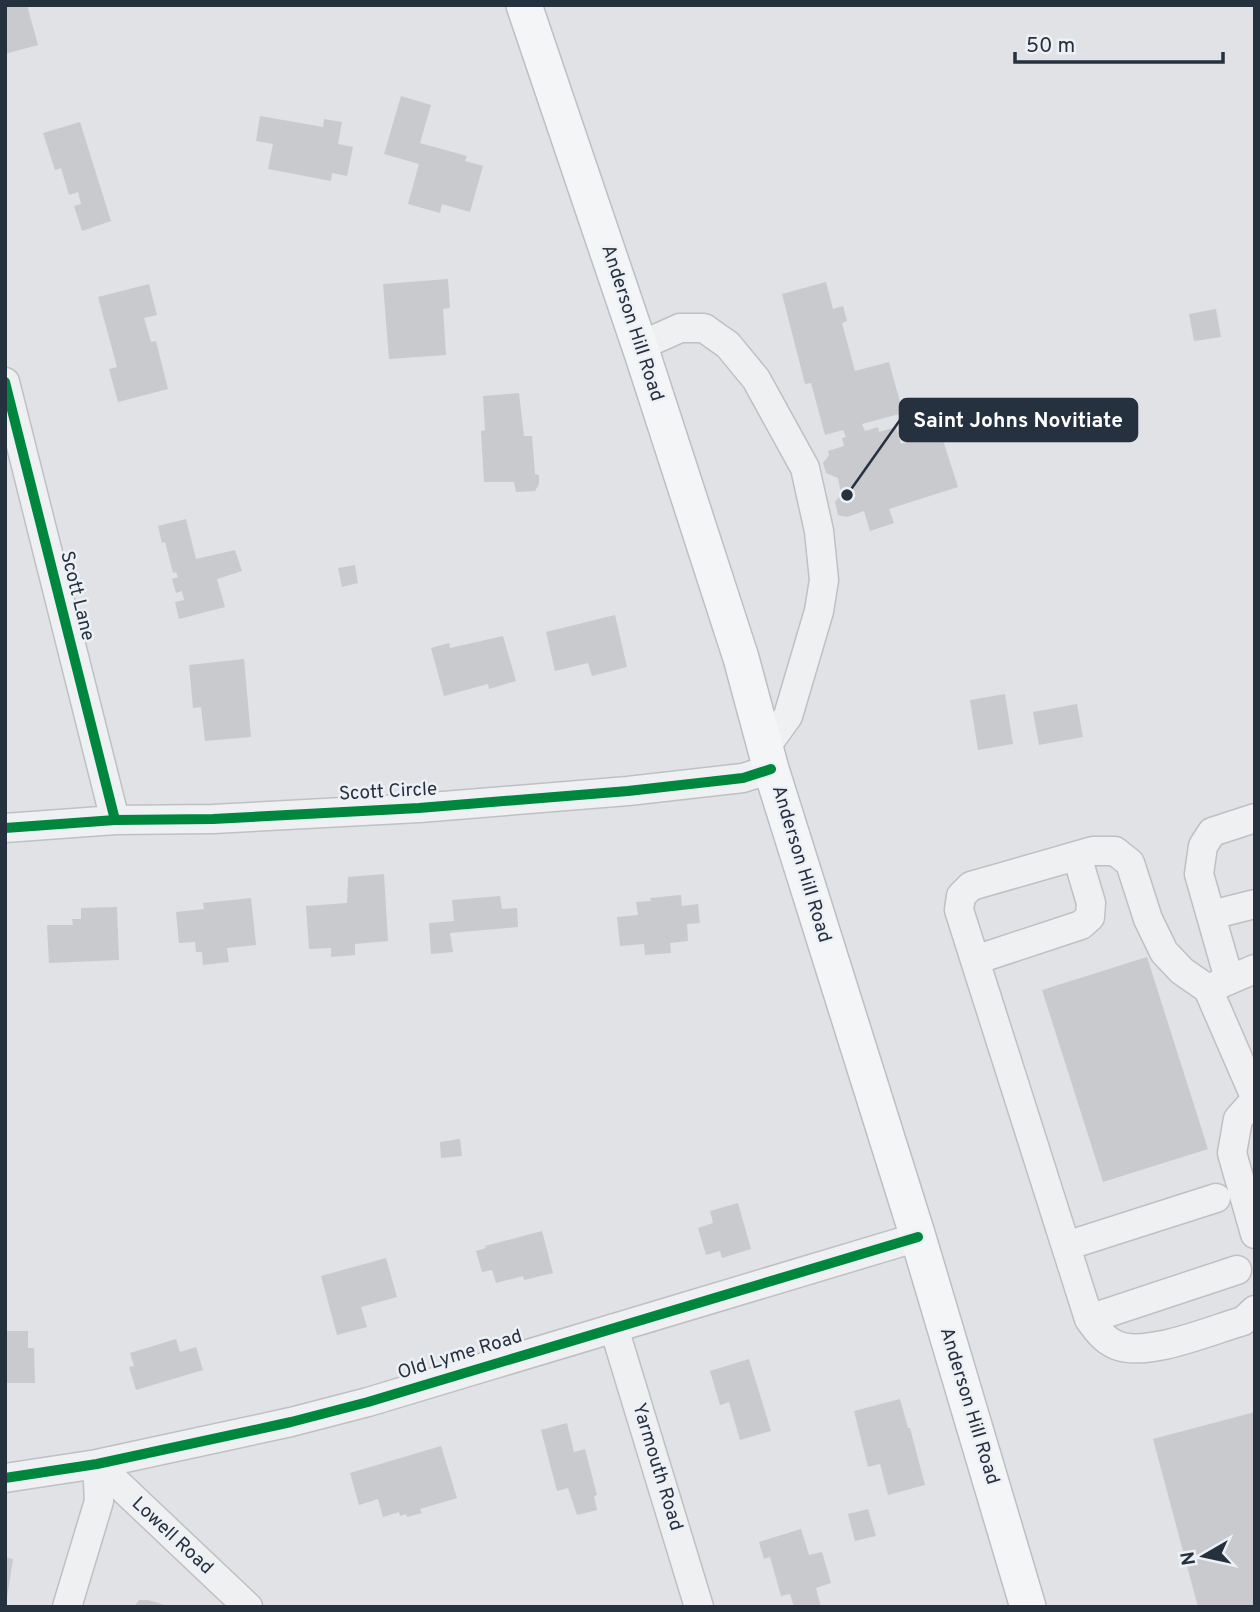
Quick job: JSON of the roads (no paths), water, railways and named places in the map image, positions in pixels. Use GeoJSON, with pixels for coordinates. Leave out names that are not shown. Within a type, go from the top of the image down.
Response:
{"type":"FeatureCollection","features":[{"type":"Feature","properties":{"kind":"main road","name":"Anderson Hill Road"},"geometry":{"type":"LineString","coordinates":[[524,5],[640,346],[741,658],[768,758],[918,1237],[1028,1607]]}},
{"type":"Feature","properties":{"kind":"street"},"geometry":{"type":"LineString","coordinates":[[640,346],[680,328],[704,328],[728,345],[756,379],[805,468],[819,531],[824,580],[819,611],[788,716],[768,758]]}},
{"type":"Feature","properties":{"kind":"street","name":"Scott Lane"},"geometry":{"type":"LineString","coordinates":[[5,382],[115,820]]}},
{"type":"Feature","properties":{"kind":"street","name":"Scott Circle"},"geometry":{"type":"LineString","coordinates":[[5,828],[115,820],[213,819],[419,808],[628,792],[743,778],[768,758]]}},
{"type":"Feature","properties":{"kind":"street"},"geometry":{"type":"LineString","coordinates":[[1255,818],[1212,832],[1203,846],[1199,874],[1230,979],[1255,1098],[1238,1119],[1232,1153],[1255,1234]]}},
{"type":"Feature","properties":{"kind":"street"},"geometry":{"type":"LineString","coordinates":[[1230,979],[1182,971],[1164,951],[1148,919],[1130,863],[1115,851],[1093,851],[971,886],[961,896],[960,910],[975,960],[1088,1319],[1099,1333],[1115,1344],[1150,1349],[1249,1315]]}},
{"type":"Feature","properties":{"kind":"street"},"geometry":{"type":"LineString","coordinates":[[975,960],[1081,925],[1090,917],[1091,903],[1077,856]]}},
{"type":"Feature","properties":{"kind":"street"},"geometry":{"type":"LineString","coordinates":[[1210,915],[1255,904]]}},
{"type":"Feature","properties":{"kind":"street"},"geometry":{"type":"LineString","coordinates":[[1066,1247],[1216,1198]]}},
{"type":"Feature","properties":{"kind":"street","name":"Old Lyme Road"},"geometry":{"type":"LineString","coordinates":[[5,1478],[97,1464],[291,1422],[368,1402],[918,1237]]}},
{"type":"Feature","properties":{"kind":"street"},"geometry":{"type":"LineString","coordinates":[[1088,1319],[1237,1270]]}},
{"type":"Feature","properties":{"kind":"street","name":"Yarmouth Road"},"geometry":{"type":"LineString","coordinates":[[614,1328],[699,1607]]}},
{"type":"Feature","properties":{"kind":"street"},"geometry":{"type":"LineString","coordinates":[[67,1607],[99,1501],[97,1464]]}},
{"type":"Feature","properties":{"kind":"street","name":"Lowell Road"},"geometry":{"type":"LineString","coordinates":[[97,1464],[248,1607]]}},
{"type":"Feature","properties":{"kind":"place","name":"Saint Johns Novitiate"},"geometry":{"type":"Point","coordinates":[847,495]}}]}
